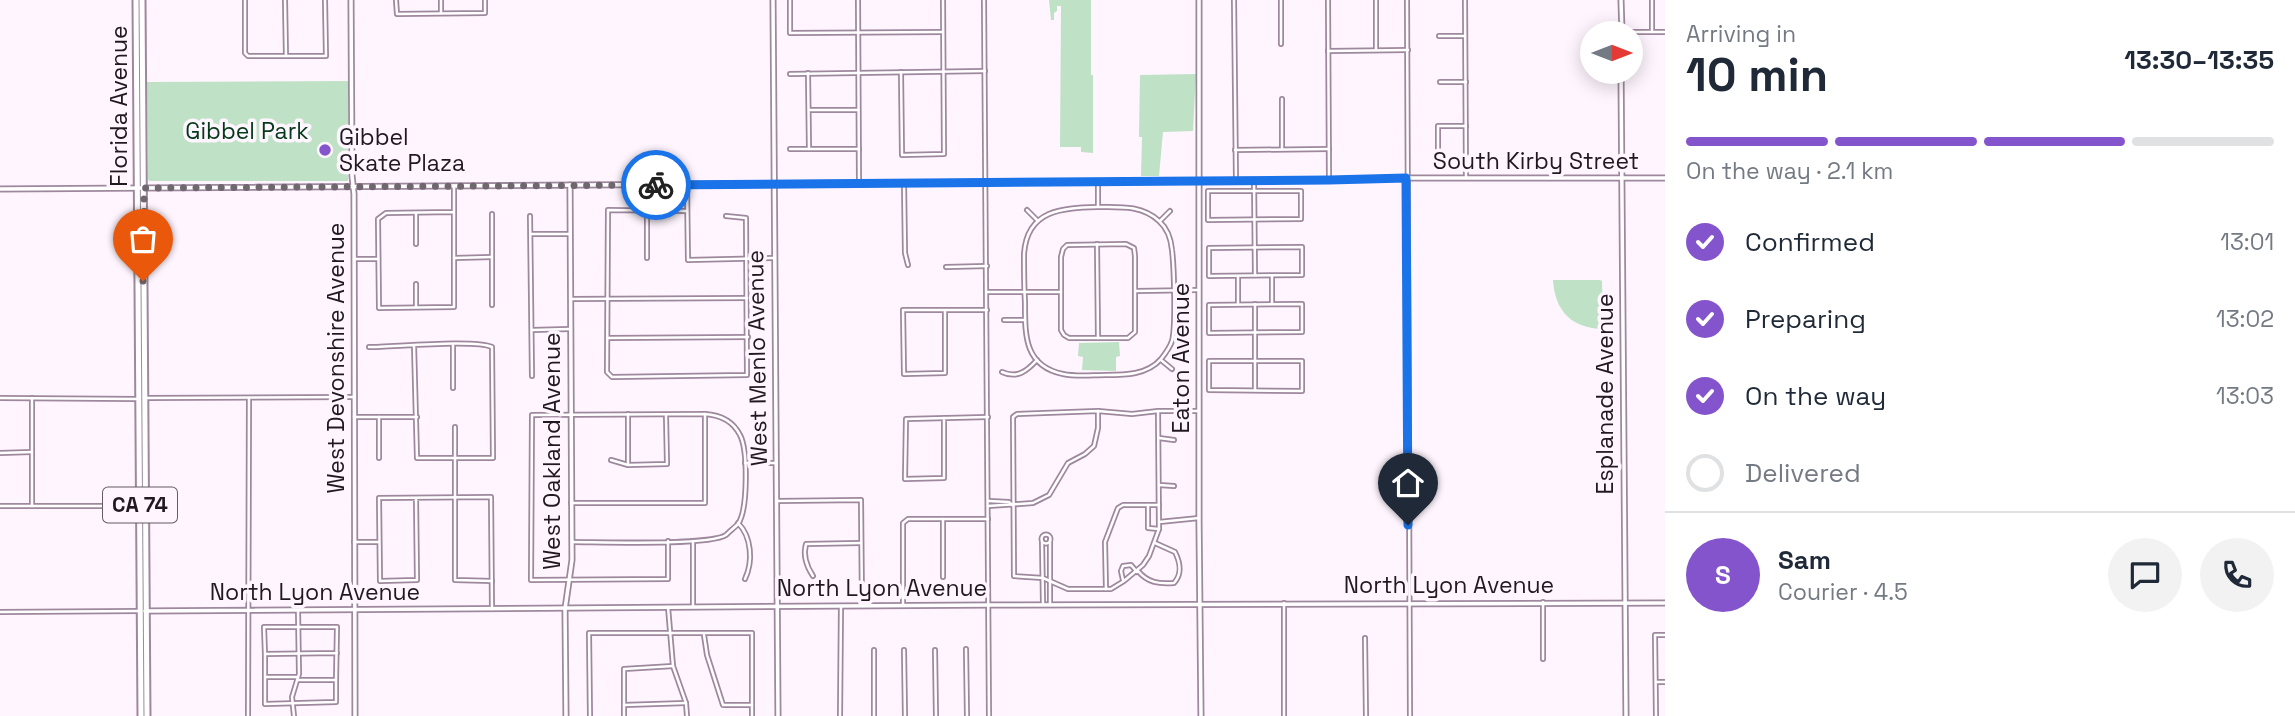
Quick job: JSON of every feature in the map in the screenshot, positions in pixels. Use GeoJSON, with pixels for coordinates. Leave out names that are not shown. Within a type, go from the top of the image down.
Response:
{"type":"FeatureCollection","features":[{"type":"Feature","properties":{"kind":"main road","name":"Florida Avenue"},"geometry":{"type":"LineString","coordinates":[[136,0],[145,329],[142,398]]}},
{"type":"Feature","properties":{"kind":"main road","name":"Florida Avenue"},"geometry":{"type":"LineString","coordinates":[[142,0],[143,77],[138,277],[142,398],[144,716]]}},
{"type":"Feature","properties":{"kind":"main road"},"geometry":{"type":"LineString","coordinates":[[136,15],[139,21],[139,42],[142,43]]}},
{"type":"Feature","properties":{"kind":"main road"},"geometry":{"type":"LineString","coordinates":[[136,55],[143,77]]}},
{"type":"Feature","properties":{"kind":"main road"},"geometry":{"type":"LineString","coordinates":[[138,237],[144,284]]}},
{"type":"Feature","properties":{"kind":"main road"},"geometry":{"type":"LineString","coordinates":[[138,277],[142,289],[142,323],[145,329]]}},
{"type":"Feature","properties":{"kind":"main road","name":"Florida Avenue"},"geometry":{"type":"LineString","coordinates":[[143,611],[141,696],[144,716]]}},
{"type":"Feature","properties":{"kind":"street"},"geometry":{"type":"LineString","coordinates":[[245,0],[247,56],[326,55],[326,0]]}},
{"type":"Feature","properties":{"kind":"street"},"geometry":{"type":"LineString","coordinates":[[285,0],[286,56]]}},
{"type":"Feature","properties":{"kind":"street","name":"West Devonshire Avenue"},"geometry":{"type":"LineString","coordinates":[[351,0],[355,716]]}},
{"type":"Feature","properties":{"kind":"street"},"geometry":{"type":"LineString","coordinates":[[396,0],[397,14],[485,13],[485,0]]}},
{"type":"Feature","properties":{"kind":"street"},"geometry":{"type":"LineString","coordinates":[[442,0],[442,13]]}},
{"type":"Feature","properties":{"kind":"street","name":"West Menlo Avenue"},"geometry":{"type":"LineString","coordinates":[[773,0],[778,716]]}},
{"type":"Feature","properties":{"kind":"street"},"geometry":{"type":"LineString","coordinates":[[790,0],[790,33],[943,32]]}},
{"type":"Feature","properties":{"kind":"street"},"geometry":{"type":"LineString","coordinates":[[858,0],[859,183]]}},
{"type":"Feature","properties":{"kind":"street"},"geometry":{"type":"LineString","coordinates":[[901,72],[902,155],[943,154],[943,0]]}},
{"type":"Feature","properties":{"kind":"street"},"geometry":{"type":"LineString","coordinates":[[984,0],[989,716]]}},
{"type":"Feature","properties":{"kind":"street","name":"Eaton Avenue"},"geometry":{"type":"LineString","coordinates":[[1199,0],[1197,181],[1202,716]]}},
{"type":"Feature","properties":{"kind":"street"},"geometry":{"type":"LineString","coordinates":[[1234,0],[1236,180]]}},
{"type":"Feature","properties":{"kind":"street"},"geometry":{"type":"LineString","coordinates":[[1281,0],[1281,44]]}},
{"type":"Feature","properties":{"kind":"street"},"geometry":{"type":"LineString","coordinates":[[1328,0],[1329,180]]}},
{"type":"Feature","properties":{"kind":"street"},"geometry":{"type":"LineString","coordinates":[[1376,0],[1376,51]]}},
{"type":"Feature","properties":{"kind":"street"},"geometry":{"type":"LineString","coordinates":[[1407,0],[1410,716]]}},
{"type":"Feature","properties":{"kind":"street"},"geometry":{"type":"LineString","coordinates":[[1465,0],[1466,178]]}},
{"type":"Feature","properties":{"kind":"street"},"geometry":{"type":"LineString","coordinates":[[1621,0],[1622,21]]}},
{"type":"Feature","properties":{"kind":"street"},"geometry":{"type":"LineString","coordinates":[[1652,0],[1652,32]]}},
{"type":"Feature","properties":{"kind":"street"},"geometry":{"type":"LineString","coordinates":[[1643,32],[1665,32]]}},
{"type":"Feature","properties":{"kind":"street"},"geometry":{"type":"LineString","coordinates":[[1439,36],[1465,36]]}},
{"type":"Feature","properties":{"kind":"street"},"geometry":{"type":"LineString","coordinates":[[1328,51],[1408,50]]}},
{"type":"Feature","properties":{"kind":"street"},"geometry":{"type":"LineString","coordinates":[[790,74],[985,71]]}},
{"type":"Feature","properties":{"kind":"street"},"geometry":{"type":"LineString","coordinates":[[808,73],[809,149]]}},
{"type":"Feature","properties":{"kind":"street"},"geometry":{"type":"LineString","coordinates":[[1440,82],[1466,82]]}},
{"type":"Feature","properties":{"kind":"street","name":"Esplanade Avenue"},"geometry":{"type":"LineString","coordinates":[[1621,84],[1626,716]]}},
{"type":"Feature","properties":{"kind":"street"},"geometry":{"type":"LineString","coordinates":[[1282,100],[1282,149]]}},
{"type":"Feature","properties":{"kind":"street"},"geometry":{"type":"LineString","coordinates":[[809,110],[859,110]]}},
{"type":"Feature","properties":{"kind":"street"},"geometry":{"type":"LineString","coordinates":[[1438,149],[1438,126],[1466,126]]}},
{"type":"Feature","properties":{"kind":"street"},"geometry":{"type":"LineString","coordinates":[[790,149],[859,149]]}},
{"type":"Feature","properties":{"kind":"street"},"geometry":{"type":"LineString","coordinates":[[1235,150],[1329,149]]}},
{"type":"Feature","properties":{"kind":"street","name":"South Kirby Street"},"geometry":{"type":"LineString","coordinates":[[0,189],[1665,178]]}},
{"type":"Feature","properties":{"kind":"street"},"geometry":{"type":"LineString","coordinates":[[1254,180],[1255,276]]}},
{"type":"Feature","properties":{"kind":"street"},"geometry":{"type":"LineString","coordinates":[[1098,182],[1098,206]]}},
{"type":"Feature","properties":{"kind":"street"},"geometry":{"type":"LineString","coordinates":[[904,183],[905,253],[908,265]]}},
{"type":"Feature","properties":{"kind":"street"},"geometry":{"type":"LineString","coordinates":[[687,184],[688,260],[773,258]]}},
{"type":"Feature","properties":{"kind":"street","name":"West Oakland Avenue"},"geometry":{"type":"LineString","coordinates":[[566,716],[565,609],[572,542],[570,185]]}},
{"type":"Feature","properties":{"kind":"street"},"geometry":{"type":"LineString","coordinates":[[454,186],[454,212],[454,307],[379,308],[378,219],[386,213],[454,212]]}},
{"type":"Feature","properties":{"kind":"street"},"geometry":{"type":"LineString","coordinates":[[1208,191],[1301,191],[1301,219],[1254,219],[1208,220],[1208,191]]}},
{"type":"Feature","properties":{"kind":"street"},"geometry":{"type":"LineString","coordinates":[[1098,206],[1139,209],[1160,221],[1169,236],[1172,249],[1172,340],[1161,360],[1140,372],[1123,375],[1065,374],[1050,370],[1037,360],[1025,337],[1024,292],[1025,246],[1038,221],[1051,212],[1064,208],[1098,206]]}},
{"type":"Feature","properties":{"kind":"street"},"geometry":{"type":"LineString","coordinates":[[687,211],[608,210],[607,372],[612,377],[747,375],[746,218],[726,216]]}},
{"type":"Feature","properties":{"kind":"street"},"geometry":{"type":"LineString","coordinates":[[1027,210],[1038,221]]}},
{"type":"Feature","properties":{"kind":"street"},"geometry":{"type":"LineString","coordinates":[[647,211],[647,258]]}},
{"type":"Feature","properties":{"kind":"street"},"geometry":{"type":"LineString","coordinates":[[1160,221],[1170,211]]}},
{"type":"Feature","properties":{"kind":"street"},"geometry":{"type":"LineString","coordinates":[[416,213],[416,244]]}},
{"type":"Feature","properties":{"kind":"street"},"geometry":{"type":"LineString","coordinates":[[492,214],[492,305]]}},
{"type":"Feature","properties":{"kind":"street"},"geometry":{"type":"LineString","coordinates":[[530,216],[531,376]]}},
{"type":"Feature","properties":{"kind":"street"},"geometry":{"type":"LineString","coordinates":[[530,234],[570,234]]}},
{"type":"Feature","properties":{"kind":"street"},"geometry":{"type":"LineString","coordinates":[[1097,244],[1098,338]]}},
{"type":"Feature","properties":{"kind":"street"},"geometry":{"type":"LineString","coordinates":[[1097,244],[1126,244],[1134,248],[1136,327],[1132,336],[1069,338],[1061,330],[1063,248],[1067,245],[1097,244]]}},
{"type":"Feature","properties":{"kind":"street"},"geometry":{"type":"LineString","coordinates":[[1302,247],[1302,275],[1209,276],[1209,248],[1255,248],[1302,247]]}},
{"type":"Feature","properties":{"kind":"street"},"geometry":{"type":"LineString","coordinates":[[454,258],[492,257]]}},
{"type":"Feature","properties":{"kind":"street"},"geometry":{"type":"LineString","coordinates":[[353,259],[378,259]]}},
{"type":"Feature","properties":{"kind":"street"},"geometry":{"type":"LineString","coordinates":[[946,267],[987,266]]}},
{"type":"Feature","properties":{"kind":"street"},"geometry":{"type":"LineString","coordinates":[[1272,275],[1272,304]]}},
{"type":"Feature","properties":{"kind":"street"},"geometry":{"type":"LineString","coordinates":[[1238,276],[1238,304]]}},
{"type":"Feature","properties":{"kind":"street"},"geometry":{"type":"LineString","coordinates":[[416,284],[416,307]]}},
{"type":"Feature","properties":{"kind":"street"},"geometry":{"type":"LineString","coordinates":[[1136,292],[1198,290]]}},
{"type":"Feature","properties":{"kind":"street"},"geometry":{"type":"LineString","coordinates":[[987,292],[1061,292]]}},
{"type":"Feature","properties":{"kind":"street"},"geometry":{"type":"LineString","coordinates":[[570,299],[747,299]]}},
{"type":"Feature","properties":{"kind":"street"},"geometry":{"type":"LineString","coordinates":[[1255,304],[1255,390]]}},
{"type":"Feature","properties":{"kind":"street"},"geometry":{"type":"LineString","coordinates":[[1272,304],[1302,304],[1302,332],[1209,332],[1209,305],[1272,304]]}},
{"type":"Feature","properties":{"kind":"street"},"geometry":{"type":"LineString","coordinates":[[945,310],[945,373],[904,374],[903,310],[945,310],[987,310]]}},
{"type":"Feature","properties":{"kind":"street"},"geometry":{"type":"LineString","coordinates":[[1004,320],[1025,320]]}},
{"type":"Feature","properties":{"kind":"street"},"geometry":{"type":"LineString","coordinates":[[531,330],[570,329]]}},
{"type":"Feature","properties":{"kind":"street"},"geometry":{"type":"LineString","coordinates":[[608,338],[748,337]]}},
{"type":"Feature","properties":{"kind":"street"},"geometry":{"type":"LineString","coordinates":[[369,347],[414,345],[486,345],[492,347],[493,458],[417,458],[414,345]]}},
{"type":"Feature","properties":{"kind":"street"},"geometry":{"type":"LineString","coordinates":[[453,345],[453,388]]}},
{"type":"Feature","properties":{"kind":"street"},"geometry":{"type":"LineString","coordinates":[[1002,372],[1020,374],[1037,360]]}},
{"type":"Feature","properties":{"kind":"street"},"geometry":{"type":"LineString","coordinates":[[1161,360],[1172,369]]}},
{"type":"Feature","properties":{"kind":"street"},"geometry":{"type":"LineString","coordinates":[[1209,361],[1302,361],[1302,391],[1255,390],[1209,390],[1209,361]]}},
{"type":"Feature","properties":{"kind":"street"},"geometry":{"type":"LineString","coordinates":[[0,398],[69,400],[354,397]]}},
{"type":"Feature","properties":{"kind":"street"},"geometry":{"type":"LineString","coordinates":[[32,398],[32,506]]}},
{"type":"Feature","properties":{"kind":"street"},"geometry":{"type":"LineString","coordinates":[[248,398],[248,716]]}},
{"type":"Feature","properties":{"kind":"street"},"geometry":{"type":"LineString","coordinates":[[1158,411],[1159,529],[1149,556],[1137,571],[1111,589],[1068,589],[1043,578],[1014,576],[1012,418],[1017,414],[1098,411],[1132,414],[1158,411],[1198,411]]}},
{"type":"Feature","properties":{"kind":"street"},"geometry":{"type":"LineString","coordinates":[[988,504],[1033,503],[1049,495],[1068,463],[1094,446],[1098,411]]}},
{"type":"Feature","properties":{"kind":"street"},"geometry":{"type":"LineString","coordinates":[[628,414],[628,465]]}},
{"type":"Feature","properties":{"kind":"street"},"geometry":{"type":"LineString","coordinates":[[611,460],[628,465],[667,464],[666,414]]}},
{"type":"Feature","properties":{"kind":"street"},"geometry":{"type":"LineString","coordinates":[[571,503],[705,503],[705,414]]}},
{"type":"Feature","properties":{"kind":"street"},"geometry":{"type":"LineString","coordinates":[[572,542],[668,541],[709,541],[725,536],[738,523],[743,510],[744,446],[740,434],[728,420],[720,416],[532,415],[531,580],[668,579],[668,541]]}},
{"type":"Feature","properties":{"kind":"street"},"geometry":{"type":"LineString","coordinates":[[354,417],[417,417]]}},
{"type":"Feature","properties":{"kind":"street"},"geometry":{"type":"LineString","coordinates":[[379,417],[379,458]]}},
{"type":"Feature","properties":{"kind":"street"},"geometry":{"type":"LineString","coordinates":[[943,418],[944,478],[905,479],[906,419],[943,418],[988,417]]}},
{"type":"Feature","properties":{"kind":"street"},"geometry":{"type":"LineString","coordinates":[[455,427],[455,580],[492,581]]}},
{"type":"Feature","properties":{"kind":"street"},"geometry":{"type":"LineString","coordinates":[[1159,438],[1174,440]]}},
{"type":"Feature","properties":{"kind":"street"},"geometry":{"type":"LineString","coordinates":[[0,453],[32,452]]}},
{"type":"Feature","properties":{"kind":"street"},"geometry":{"type":"LineString","coordinates":[[744,463],[776,463]]}},
{"type":"Feature","properties":{"kind":"street"},"geometry":{"type":"LineString","coordinates":[[1159,485],[1174,486]]}},
{"type":"Feature","properties":{"kind":"street"},"geometry":{"type":"LineString","coordinates":[[416,498],[417,580],[380,581],[380,498],[416,498],[491,498],[492,609]]}},
{"type":"Feature","properties":{"kind":"street"},"geometry":{"type":"LineString","coordinates":[[776,501],[861,500],[862,605]]}},
{"type":"Feature","properties":{"kind":"street"},"geometry":{"type":"LineString","coordinates":[[1106,589],[1105,542],[1118,508],[1123,505],[1159,505]]}},
{"type":"Feature","properties":{"kind":"street"},"geometry":{"type":"LineString","coordinates":[[1148,505],[1148,528],[1159,529]]}},
{"type":"Feature","properties":{"kind":"street"},"geometry":{"type":"LineString","coordinates":[[0,506],[143,506]]}},
{"type":"Feature","properties":{"kind":"street"},"geometry":{"type":"LineString","coordinates":[[1159,522],[1191,518],[1199,520]]}},
{"type":"Feature","properties":{"kind":"street"},"geometry":{"type":"LineString","coordinates":[[903,605],[903,523],[908,519],[988,519]]}},
{"type":"Feature","properties":{"kind":"street"},"geometry":{"type":"LineString","coordinates":[[943,519],[943,577]]}},
{"type":"Feature","properties":{"kind":"street"},"geometry":{"type":"LineString","coordinates":[[738,523],[746,531],[749,544],[749,570],[745,579]]}},
{"type":"Feature","properties":{"kind":"street"},"geometry":{"type":"LineString","coordinates":[[1043,604],[1042,538],[1045,535],[1048,535],[1050,540],[1050,604]]}},
{"type":"Feature","properties":{"kind":"street"},"geometry":{"type":"LineString","coordinates":[[1042,541],[1047,543],[1050,540]]}},
{"type":"Feature","properties":{"kind":"street"},"geometry":{"type":"LineString","coordinates":[[693,541],[693,607]]}},
{"type":"Feature","properties":{"kind":"street"},"geometry":{"type":"LineString","coordinates":[[353,542],[379,542]]}},
{"type":"Feature","properties":{"kind":"street"},"geometry":{"type":"LineString","coordinates":[[813,576],[807,567],[805,548],[810,543],[861,542]]}},
{"type":"Feature","properties":{"kind":"street"},"geometry":{"type":"LineString","coordinates":[[1124,581],[1121,577],[1123,566],[1132,565],[1145,579],[1155,583],[1174,583],[1178,579],[1180,566],[1175,552],[1155,542]]}},
{"type":"Feature","properties":{"kind":"street"},"geometry":{"type":"LineString","coordinates":[[1043,589],[1050,589]]}},
{"type":"Feature","properties":{"kind":"street"},"geometry":{"type":"LineString","coordinates":[[1543,602],[1543,659]]}},
{"type":"Feature","properties":{"kind":"street"},"geometry":{"type":"LineString","coordinates":[[1284,603],[1284,716]]}},
{"type":"Feature","properties":{"kind":"street","name":"North Lyon Avenue"},"geometry":{"type":"LineString","coordinates":[[143,611],[1043,604],[1665,603]]}},
{"type":"Feature","properties":{"kind":"street"},"geometry":{"type":"LineString","coordinates":[[841,606],[841,716]]}},
{"type":"Feature","properties":{"kind":"street"},"geometry":{"type":"LineString","coordinates":[[668,607],[673,666],[686,703],[687,716]]}},
{"type":"Feature","properties":{"kind":"street"},"geometry":{"type":"LineString","coordinates":[[294,716],[292,697],[297,678],[298,610]]}},
{"type":"Feature","properties":{"kind":"street"},"geometry":{"type":"LineString","coordinates":[[0,612],[143,611]]}},
{"type":"Feature","properties":{"kind":"street"},"geometry":{"type":"LineString","coordinates":[[264,627],[298,627],[337,627],[336,702],[265,704],[264,627]]}},
{"type":"Feature","properties":{"kind":"street"},"geometry":{"type":"LineString","coordinates":[[590,716],[589,633],[669,632],[752,633],[752,716]]}},
{"type":"Feature","properties":{"kind":"street"},"geometry":{"type":"LineString","coordinates":[[704,633],[707,655],[723,705],[752,705]]}},
{"type":"Feature","properties":{"kind":"street"},"geometry":{"type":"LineString","coordinates":[[1656,716],[1655,635],[1665,635]]}},
{"type":"Feature","properties":{"kind":"street"},"geometry":{"type":"LineString","coordinates":[[1365,638],[1366,716]]}},
{"type":"Feature","properties":{"kind":"street"},"geometry":{"type":"LineString","coordinates":[[967,649],[967,716]]}},
{"type":"Feature","properties":{"kind":"street"},"geometry":{"type":"LineString","coordinates":[[874,650],[874,716]]}},
{"type":"Feature","properties":{"kind":"street"},"geometry":{"type":"LineString","coordinates":[[904,650],[905,716]]}},
{"type":"Feature","properties":{"kind":"street"},"geometry":{"type":"LineString","coordinates":[[935,650],[936,716]]}},
{"type":"Feature","properties":{"kind":"street"},"geometry":{"type":"LineString","coordinates":[[265,654],[337,653]]}},
{"type":"Feature","properties":{"kind":"street"},"geometry":{"type":"LineString","coordinates":[[624,716],[624,669],[673,666]]}},
{"type":"Feature","properties":{"kind":"street"},"geometry":{"type":"LineString","coordinates":[[265,677],[336,680]]}},
{"type":"Feature","properties":{"kind":"street"},"geometry":{"type":"LineString","coordinates":[[1656,682],[1665,681]]}},
{"type":"Feature","properties":{"kind":"street"},"geometry":{"type":"LineString","coordinates":[[624,705],[686,703]]}},
{"type":"Feature","properties":{"kind":"green space"},"geometry":{"type":"Polygon","coordinates":[[[1049,0],[1091,0],[1093,153],[1081,152],[1081,147],[1060,147],[1061,6],[1057,6],[1054,20],[1051,20],[1049,0]]]}},
{"type":"Feature","properties":{"kind":"green space"},"geometry":{"type":"Polygon","coordinates":[[[1196,74],[1193,131],[1163,132],[1159,176],[1141,176],[1140,75],[1196,74]]]}},
{"type":"Feature","properties":{"kind":"green space","name":"Gibbel Park"},"geometry":{"type":"Polygon","coordinates":[[[348,81],[348,181],[148,179],[147,82],[348,81]]]}},
{"type":"Feature","properties":{"kind":"green space"},"geometry":{"type":"Polygon","coordinates":[[[1553,280],[1602,281],[1603,329],[1582,325],[1567,316],[1557,301],[1553,280]]]}},
{"type":"Feature","properties":{"kind":"green space"},"geometry":{"type":"Polygon","coordinates":[[[1119,342],[1120,356],[1116,357],[1116,371],[1082,370],[1083,357],[1078,356],[1079,343],[1119,342]]]}},
{"type":"Feature","properties":{"kind":"way so far"},"geometry":{"type":"LineString","coordinates":[[143,281],[144,284],[144,188],[656,185]]}},
{"type":"Feature","properties":{"kind":"place","name":"Gibbel Skate Plaza"},"geometry":{"type":"Point","coordinates":[325,150]}},
{"type":"Feature","properties":{"kind":"route"},"geometry":{"type":"LineString","coordinates":[[656,185],[1406,178],[1408,525]]}}]}
